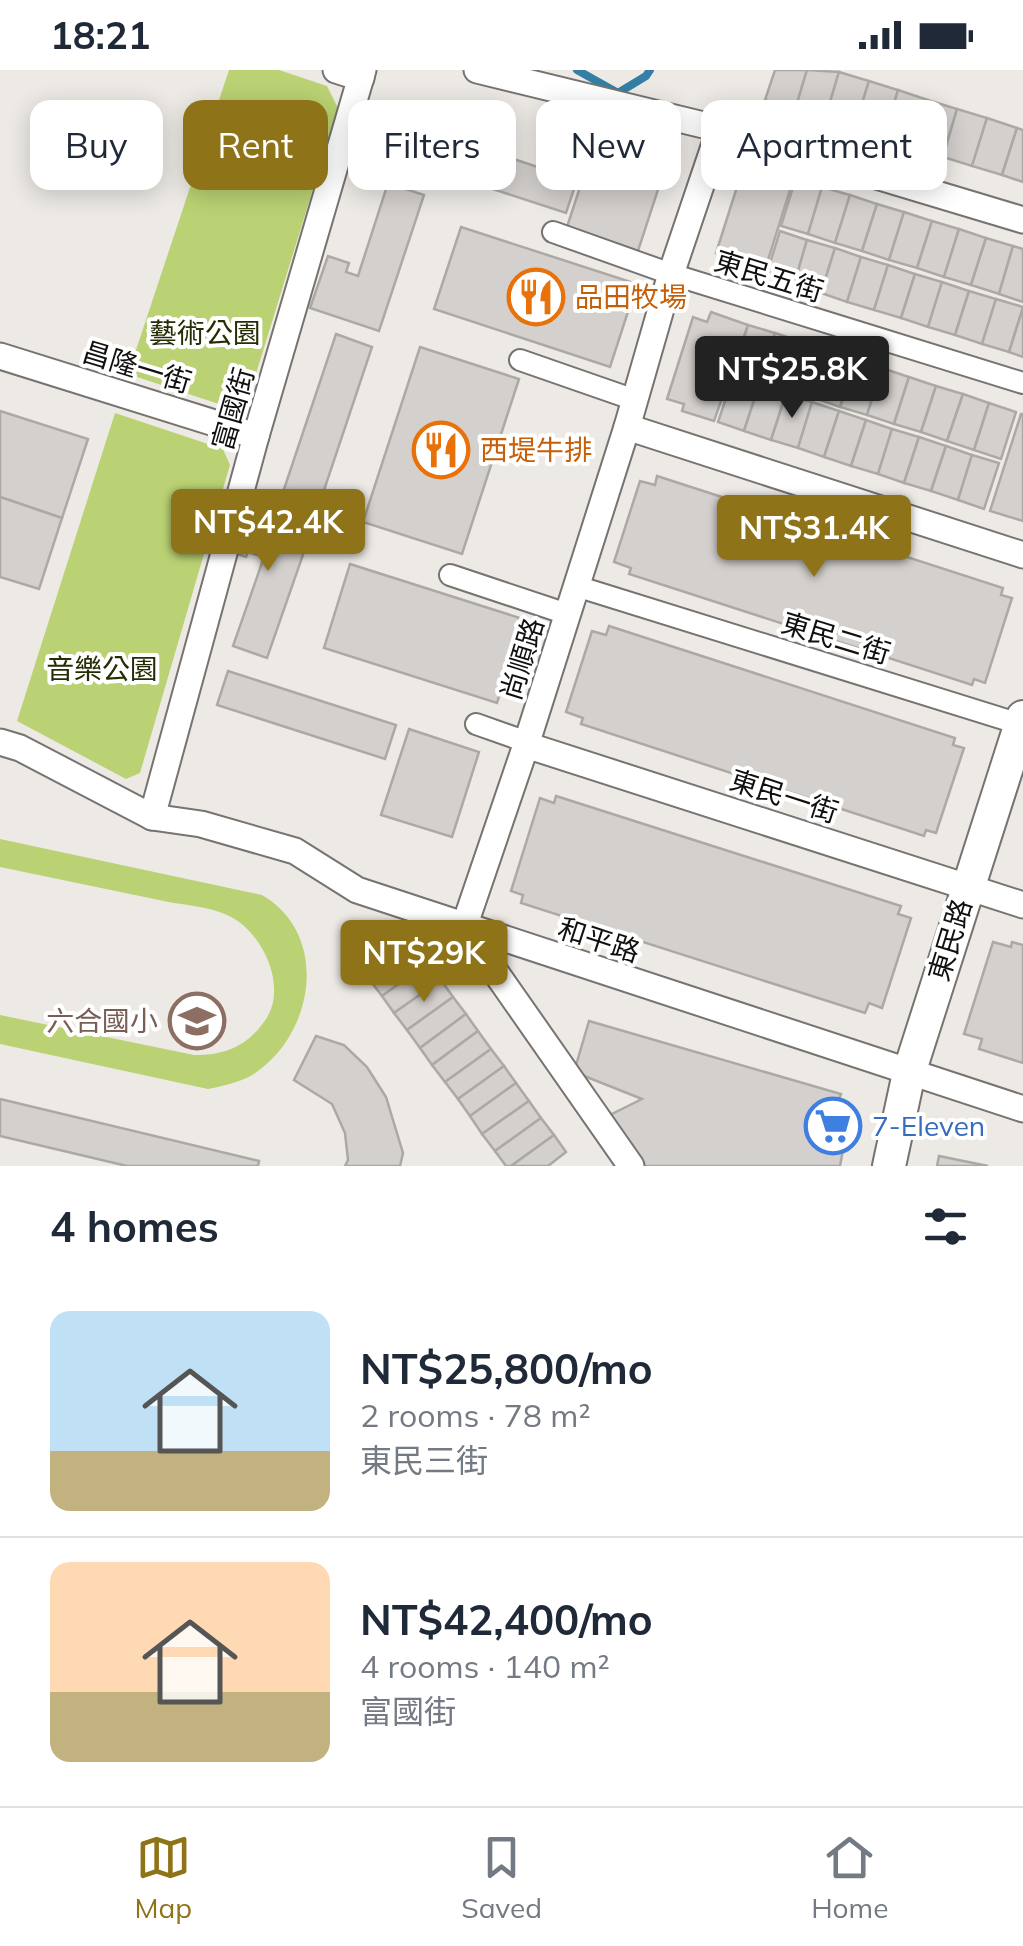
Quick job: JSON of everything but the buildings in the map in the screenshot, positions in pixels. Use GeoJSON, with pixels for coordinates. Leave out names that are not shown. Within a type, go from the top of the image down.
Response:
{"type":"FeatureCollection","features":[{"type":"Feature","properties":{"kind":"street"},"geometry":{"type":"LineString","coordinates":[[477,70],[701,124]]}},
{"type":"Feature","properties":{"kind":"street","name":"富國街"},"geometry":{"type":"LineString","coordinates":[[152,818],[354,72]]}},
{"type":"Feature","properties":{"kind":"street","name":"尚順路"},"geometry":{"type":"LineString","coordinates":[[464,928],[526,744],[701,185]]}},
{"type":"Feature","properties":{"kind":"street"},"geometry":{"type":"LineString","coordinates":[[923,190],[1023,220]]}},
{"type":"Feature","properties":{"kind":"street","name":"東民五街"},"geometry":{"type":"LineString","coordinates":[[554,232],[671,274],[1023,383]]}},
{"type":"Feature","properties":{"kind":"street","name":"昌隆一街"},"geometry":{"type":"LineString","coordinates":[[0,356],[256,436]]}},
{"type":"Feature","properties":{"kind":"street"},"geometry":{"type":"LineString","coordinates":[[520,360],[635,400]]}},
{"type":"Feature","properties":{"kind":"street"},"geometry":{"type":"LineString","coordinates":[[627,426],[1023,556]]}},
{"type":"Feature","properties":{"kind":"street"},"geometry":{"type":"LineString","coordinates":[[450,575],[567,614]]}},
{"type":"Feature","properties":{"kind":"street","name":"東民二街"},"geometry":{"type":"LineString","coordinates":[[576,586],[1022,722]]}},
{"type":"Feature","properties":{"kind":"street","name":"東民路"},"geometry":{"type":"LineString","coordinates":[[889,1166],[909,1072],[1022,722]]}},
{"type":"Feature","properties":{"kind":"street"},"geometry":{"type":"LineString","coordinates":[[476,724],[526,744]]}},
{"type":"Feature","properties":{"kind":"street","name":"和平路"},"geometry":{"type":"LineString","coordinates":[[0,742],[20,748],[152,818],[201,824],[295,851],[356,890],[1023,1109]]}},
{"type":"Feature","properties":{"kind":"street","name":"東民一街"},"geometry":{"type":"LineString","coordinates":[[526,744],[1023,905]]}},
{"type":"Feature","properties":{"kind":"street"},"geometry":{"type":"LineString","coordinates":[[464,928],[631,1166]]}},
{"type":"Feature","properties":{"kind":"green space","name":"藝術公園"},"geometry":{"type":"Polygon","coordinates":[[[229,70],[279,70],[327,86],[338,108],[328,140],[328,100],[219,100],[229,70]]]}},
{"type":"Feature","properties":{"kind":"green space","name":"藝術公園"},"geometry":{"type":"Polygon","coordinates":[[[189,190],[313,190],[247,403],[231,408],[128,374],[189,190]]]}},
{"type":"Feature","properties":{"kind":"green space","name":"音樂公園"},"geometry":{"type":"Polygon","coordinates":[[[115,413],[223,449],[230,465],[140,773],[126,779],[17,721],[115,413]]]}},
{"type":"Feature","properties":{"kind":"green space"},"geometry":{"type":"Polygon","coordinates":[[[0,839],[262,895],[283,912],[297,933],[305,956],[302,1007],[278,1053],[246,1078],[208,1089],[0,1044],[0,1015],[194,1055],[216,1053],[235,1047],[259,1028],[272,1006],[274,991],[268,960],[240,922],[203,908],[0,867],[0,839]]]}},
{"type":"Feature","properties":{"kind":"waterway"},"geometry":{"type":"LineString","coordinates":[[577,70],[618,93],[650,70]]}},
{"type":"Feature","properties":{"kind":"place","name":"品田牧場"},"geometry":{"type":"Point","coordinates":[536,297]}},
{"type":"Feature","properties":{"kind":"place","name":"西堤牛排"},"geometry":{"type":"Point","coordinates":[441,450]}},
{"type":"Feature","properties":{"kind":"place","name":"六合國小"},"geometry":{"type":"Point","coordinates":[197,1021]}},
{"type":"Feature","properties":{"kind":"place","name":"7-Eleven"},"geometry":{"type":"Point","coordinates":[833,1126]}}]}
